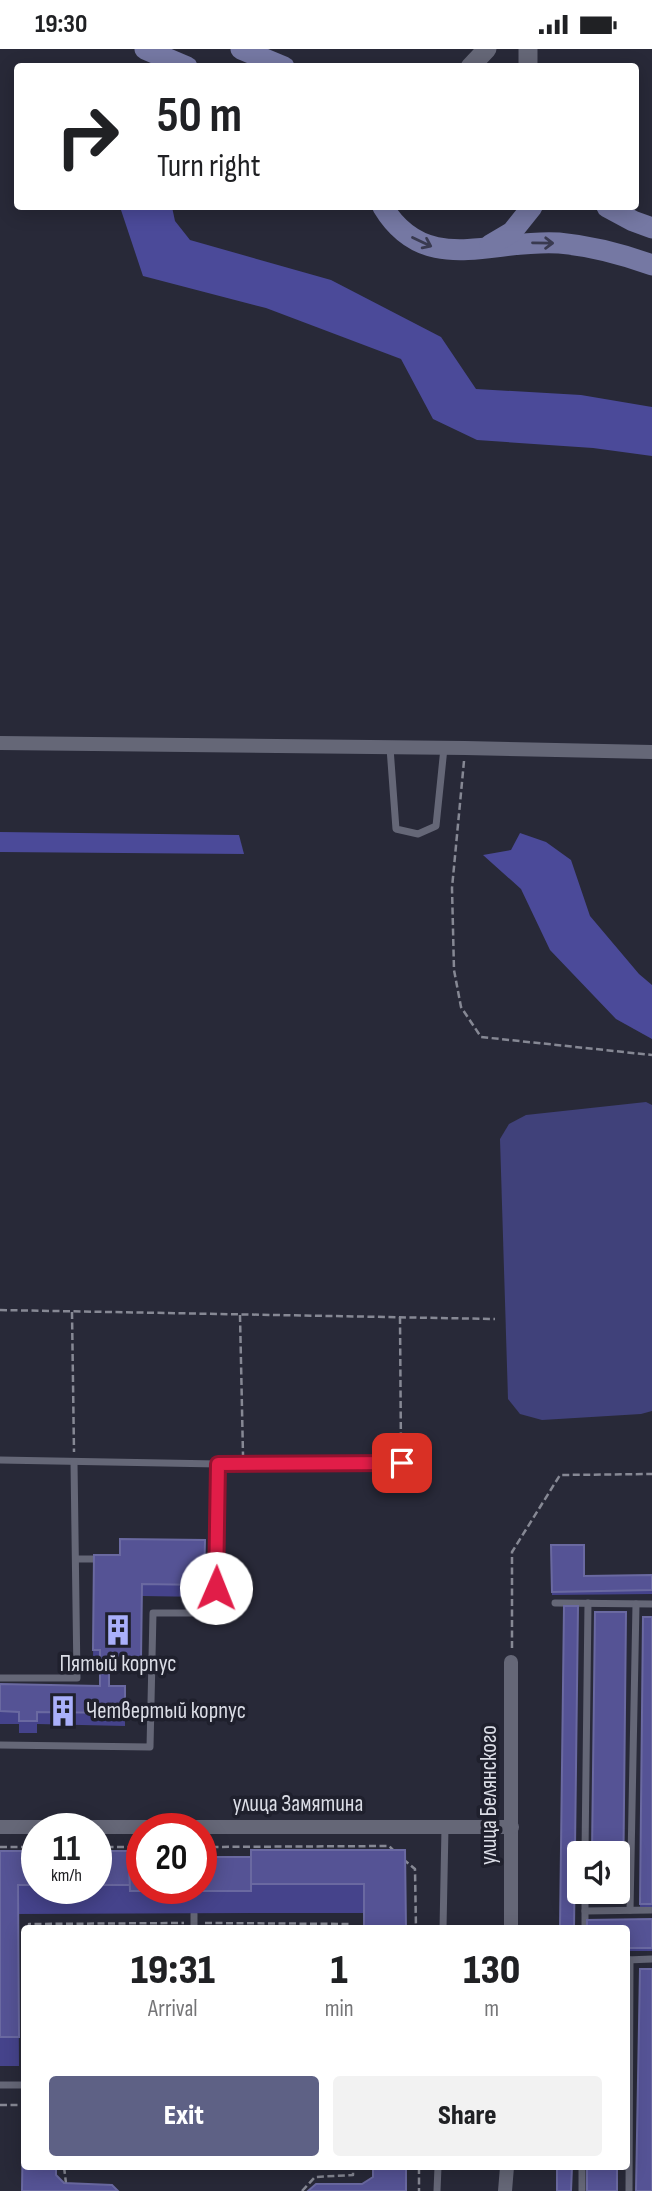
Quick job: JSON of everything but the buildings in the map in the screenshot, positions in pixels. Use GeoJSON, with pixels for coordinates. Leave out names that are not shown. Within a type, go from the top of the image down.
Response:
{"type":"FeatureCollection","features":[{"type":"Feature","properties":{"kind":"main road"},"geometry":{"type":"LineString","coordinates":[[145,49],[178,63]]}},
{"type":"Feature","properties":{"kind":"main road"},"geometry":{"type":"LineString","coordinates":[[241,49],[274,63]]}},
{"type":"Feature","properties":{"kind":"main road"},"geometry":{"type":"LineString","coordinates":[[385,210],[398,227],[421,243],[447,251],[558,243],[589,247],[652,265]]}},
{"type":"Feature","properties":{"kind":"main road"},"geometry":{"type":"LineString","coordinates":[[475,249],[488,246],[512,232],[530,210]]}},
{"type":"Feature","properties":{"kind":"main road"},"geometry":{"type":"LineString","coordinates":[[613,210],[652,228]]}},
{"type":"Feature","properties":{"kind":"street"},"geometry":{"type":"LineString","coordinates":[[474,63],[487,49]]}},
{"type":"Feature","properties":{"kind":"street"},"geometry":{"type":"LineString","coordinates":[[0,743],[652,752]]}},
{"type":"Feature","properties":{"kind":"street","name":"улица Белянского"},"geometry":{"type":"LineString","coordinates":[[511,1662],[511,1925]]}},
{"type":"Feature","properties":{"kind":"street","name":"улица Замятина"},"geometry":{"type":"LineString","coordinates":[[0,1827],[126,1828]]}},
{"type":"Feature","properties":{"kind":"street","name":"улица Замятина"},"geometry":{"type":"LineString","coordinates":[[217,1828],[512,1827]]}},
{"type":"Feature","properties":{"kind":"street"},"geometry":{"type":"LineString","coordinates":[[505,2191],[507,2170]]}},
{"type":"Feature","properties":{"kind":"lane"},"geometry":{"type":"LineString","coordinates":[[390,747],[396,829],[418,834],[436,826],[444,748]]}},
{"type":"Feature","properties":{"kind":"lane"},"geometry":{"type":"LineString","coordinates":[[0,1460],[218,1464],[402,1463]]}},
{"type":"Feature","properties":{"kind":"lane"},"geometry":{"type":"LineString","coordinates":[[0,1678],[76,1678],[77,1559],[74,1462]]}},
{"type":"Feature","properties":{"kind":"lane"},"geometry":{"type":"LineString","coordinates":[[0,1745],[150,1747],[153,1613],[216,1613],[218,1464]]}},
{"type":"Feature","properties":{"kind":"lane"},"geometry":{"type":"LineString","coordinates":[[77,1559],[95,1559]]}},
{"type":"Feature","properties":{"kind":"lane"},"geometry":{"type":"LineString","coordinates":[[555,1603],[652,1604]]}},
{"type":"Feature","properties":{"kind":"lane"},"geometry":{"type":"LineString","coordinates":[[585,1841],[588,1603]]}},
{"type":"Feature","properties":{"kind":"lane"},"geometry":{"type":"LineString","coordinates":[[630,1910],[636,1604]]}},
{"type":"Feature","properties":{"kind":"lane"},"geometry":{"type":"LineString","coordinates":[[443,1925],[445,1827]]}},
{"type":"Feature","properties":{"kind":"lane"},"geometry":{"type":"LineString","coordinates":[[584,1925],[585,1904]]}},
{"type":"Feature","properties":{"kind":"lane"},"geometry":{"type":"LineString","coordinates":[[585,1911],[652,1910]]}},
{"type":"Feature","properties":{"kind":"lane"},"geometry":{"type":"LineString","coordinates":[[194,1914],[194,1925]]}},
{"type":"Feature","properties":{"kind":"lane"},"geometry":{"type":"LineString","coordinates":[[630,1960],[652,1959]]}},
{"type":"Feature","properties":{"kind":"lane"},"geometry":{"type":"LineString","coordinates":[[0,2085],[21,2085]]}},
{"type":"Feature","properties":{"kind":"lane"},"geometry":{"type":"LineString","coordinates":[[437,2191],[438,2170]]}},
{"type":"Feature","properties":{"kind":"lane"},"geometry":{"type":"LineString","coordinates":[[582,2170],[582,2191]]}},
{"type":"Feature","properties":{"kind":"lane"},"geometry":{"type":"LineString","coordinates":[[629,2170],[629,2191]]}},
{"type":"Feature","properties":{"kind":"path"},"geometry":{"type":"LineString","coordinates":[[465,748],[452,888],[454,969],[461,1007],[481,1037],[652,1055]]}},
{"type":"Feature","properties":{"kind":"path"},"geometry":{"type":"LineString","coordinates":[[0,1310],[495,1319]]}},
{"type":"Feature","properties":{"kind":"path"},"geometry":{"type":"LineString","coordinates":[[72,1312],[74,1462]]}},
{"type":"Feature","properties":{"kind":"path"},"geometry":{"type":"LineString","coordinates":[[240,1315],[243,1464]]}},
{"type":"Feature","properties":{"kind":"path"},"geometry":{"type":"LineString","coordinates":[[400,1317],[402,1463]]}},
{"type":"Feature","properties":{"kind":"path"},"geometry":{"type":"LineString","coordinates":[[511,1662],[512,1552],[560,1475],[652,1474]]}},
{"type":"Feature","properties":{"kind":"path"},"geometry":{"type":"LineString","coordinates":[[217,1847],[389,1846],[415,1869],[416,1925]]}},
{"type":"Feature","properties":{"kind":"path"},"geometry":{"type":"LineString","coordinates":[[0,1847],[21,1847]]}},
{"type":"Feature","properties":{"kind":"path"},"geometry":{"type":"LineString","coordinates":[[0,2105],[21,2105]]}},
{"type":"Feature","properties":{"kind":"path"},"geometry":{"type":"LineString","coordinates":[[64,2170],[67,2191]]}},
{"type":"Feature","properties":{"kind":"path"},"geometry":{"type":"LineString","coordinates":[[302,2191],[315,2177],[354,2175],[353,2170]]}},
{"type":"Feature","properties":{"kind":"path"},"geometry":{"type":"LineString","coordinates":[[419,2170],[419,2191]]}},
{"type":"Feature","properties":{"kind":"shaded area"},"geometry":{"type":"Polygon","coordinates":[[[121,210],[173,210],[175,221],[190,240],[331,280],[441,337],[476,389],[581,395],[652,407],[652,456],[593,448],[477,440],[433,419],[401,359],[266,308],[143,276],[121,210]]]}},
{"type":"Feature","properties":{"kind":"shaded area"},"geometry":{"type":"Polygon","coordinates":[[[0,832],[239,835],[244,854],[0,852],[0,832]]]}},
{"type":"Feature","properties":{"kind":"shaded area"},"geometry":{"type":"Polygon","coordinates":[[[520,833],[546,842],[571,860],[590,916],[639,974],[652,985],[652,1039],[616,1019],[550,950],[521,889],[483,855],[511,850],[520,833]]]}},
{"type":"Feature","properties":{"kind":"shaded area"},"geometry":{"type":"Polygon","coordinates":[[[646,1102],[652,1105],[652,1411],[542,1420],[520,1414],[508,1399],[500,1139],[509,1124],[526,1115],[646,1102]]]}},
{"type":"Feature","properties":{"kind":"place","name":"Пятый корпус"},"geometry":{"type":"Point","coordinates":[118,1630]}},
{"type":"Feature","properties":{"kind":"place","name":"Четвертый корпус"},"geometry":{"type":"Point","coordinates":[63,1711]}},
{"type":"Feature","properties":{"kind":"route"},"geometry":{"type":"LineString","coordinates":[[216,1588],[218,1464],[402,1463]]}}]}
